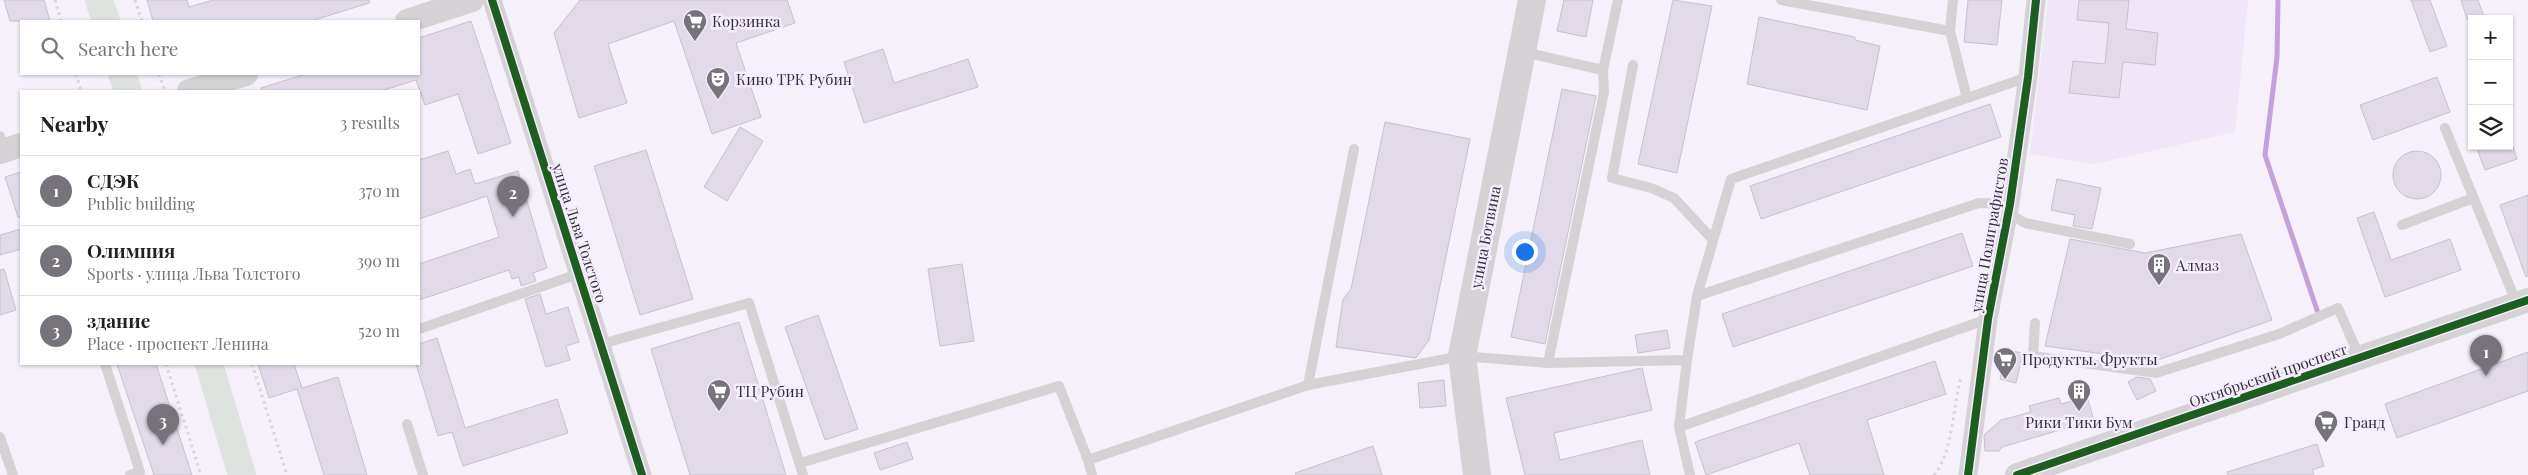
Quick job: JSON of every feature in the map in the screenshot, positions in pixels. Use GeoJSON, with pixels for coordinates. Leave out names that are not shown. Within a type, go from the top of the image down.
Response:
{"type":"FeatureCollection","features":[{"type":"Feature","properties":{"kind":"main road"},"geometry":{"type":"LineString","coordinates":[[100,0],[106,20]]}},
{"type":"Feature","properties":{"kind":"main road","name":"улица Ботвина"},"geometry":{"type":"LineString","coordinates":[[1477,475],[1462,356],[1520,52],[1532,0]]}},
{"type":"Feature","properties":{"kind":"main road"},"geometry":{"type":"LineString","coordinates":[[122,75],[128,90]]}},
{"type":"Feature","properties":{"kind":"main road"},"geometry":{"type":"LineString","coordinates":[[209,365],[242,475]]}},
{"type":"Feature","properties":{"kind":"street"},"geometry":{"type":"LineString","coordinates":[[410,20],[472,0]]}},
{"type":"Feature","properties":{"kind":"street","name":"улица Льва Толстого"},"geometry":{"type":"LineString","coordinates":[[492,0],[642,475]]}},
{"type":"Feature","properties":{"kind":"street","name":"улица Полиграфистов"},"geometry":{"type":"LineString","coordinates":[[1968,475],[1988,319],[2009,209],[2028,77],[2036,0]]}},
{"type":"Feature","properties":{"kind":"street"},"geometry":{"type":"LineString","coordinates":[[193,90],[243,78]]}},
{"type":"Feature","properties":{"kind":"street","name":"Октябрьский проспект"},"geometry":{"type":"LineString","coordinates":[[2017,475],[2523,302]]}},
{"type":"Feature","properties":{"kind":"lane"},"geometry":{"type":"LineString","coordinates":[[1548,363],[1604,92],[1603,70],[1618,0]]}},
{"type":"Feature","properties":{"kind":"lane"},"geometry":{"type":"LineString","coordinates":[[1781,0],[1950,31]]}},
{"type":"Feature","properties":{"kind":"lane"},"geometry":{"type":"LineString","coordinates":[[1953,0],[1950,31],[1967,98]]}},
{"type":"Feature","properties":{"kind":"lane"},"geometry":{"type":"LineString","coordinates":[[1520,52],[1603,70]]}},
{"type":"Feature","properties":{"kind":"lane"},"geometry":{"type":"LineString","coordinates":[[1633,65],[1612,178],[1651,188],[1674,198],[1713,240]]}},
{"type":"Feature","properties":{"kind":"lane"},"geometry":{"type":"LineString","coordinates":[[1690,475],[1678,427],[1687,360],[1697,296],[1731,179],[2028,77]]}},
{"type":"Feature","properties":{"kind":"lane"},"geometry":{"type":"LineString","coordinates":[[2445,128],[2474,198],[2523,302]]}},
{"type":"Feature","properties":{"kind":"lane"},"geometry":{"type":"LineString","coordinates":[[1308,385],[1354,149]]}},
{"type":"Feature","properties":{"kind":"lane"},"geometry":{"type":"LineString","coordinates":[[2402,225],[2474,198]]}},
{"type":"Feature","properties":{"kind":"lane"},"geometry":{"type":"LineString","coordinates":[[1697,296],[1978,203],[2009,209],[2025,223],[2130,244]]}},
{"type":"Feature","properties":{"kind":"lane"},"geometry":{"type":"LineString","coordinates":[[420,329],[578,274]]}},
{"type":"Feature","properties":{"kind":"lane"},"geometry":{"type":"LineString","coordinates":[[600,344],[749,304],[803,475]]}},
{"type":"Feature","properties":{"kind":"lane"},"geometry":{"type":"LineString","coordinates":[[2035,323],[2033,356],[2156,373],[2279,334],[2338,308],[2360,358]]}},
{"type":"Feature","properties":{"kind":"lane"},"geometry":{"type":"LineString","coordinates":[[1678,427],[1988,319]]}},
{"type":"Feature","properties":{"kind":"lane"},"geometry":{"type":"LineString","coordinates":[[1088,460],[1308,385],[1462,356],[1548,363],[1687,360]]}},
{"type":"Feature","properties":{"kind":"lane"},"geometry":{"type":"LineString","coordinates":[[105,365],[140,472],[130,475]]}},
{"type":"Feature","properties":{"kind":"lane"},"geometry":{"type":"LineString","coordinates":[[800,463],[1059,386],[1092,475]]}},
{"type":"Feature","properties":{"kind":"lane"},"geometry":{"type":"LineString","coordinates":[[407,424],[423,475]]}},
{"type":"Feature","properties":{"kind":"lane"},"geometry":{"type":"LineString","coordinates":[[0,437],[14,475]]}},
{"type":"Feature","properties":{"kind":"path"},"geometry":{"type":"LineString","coordinates":[[55,0],[61,20]]}},
{"type":"Feature","properties":{"kind":"path"},"geometry":{"type":"LineString","coordinates":[[135,0],[142,20]]}},
{"type":"Feature","properties":{"kind":"path"},"geometry":{"type":"LineString","coordinates":[[76,75],[81,90]]}},
{"type":"Feature","properties":{"kind":"path"},"geometry":{"type":"LineString","coordinates":[[159,75],[165,90]]}},
{"type":"Feature","properties":{"kind":"path"},"geometry":{"type":"LineString","coordinates":[[166,365],[201,475]]}},
{"type":"Feature","properties":{"kind":"path"},"geometry":{"type":"LineString","coordinates":[[252,365],[287,475]]}},
{"type":"Feature","properties":{"kind":"shaded area"},"geometry":{"type":"Polygon","coordinates":[[[2048,0],[2248,0],[2235,132],[2094,164],[2030,154],[2048,0]]]}},
{"type":"Feature","properties":{"kind":"building"},"geometry":{"type":"Polygon","coordinates":[[[4,0],[44,0],[50,20],[10,21],[4,0]]]}},
{"type":"Feature","properties":{"kind":"building"},"geometry":{"type":"Polygon","coordinates":[[[147,0],[187,0],[189,7],[213,0],[369,0],[369,3],[314,20],[153,20],[147,0]]]}},
{"type":"Feature","properties":{"kind":"building"},"geometry":{"type":"Polygon","coordinates":[[[580,0],[787,0],[795,23],[736,43],[761,117],[712,134],[674,21],[608,44],[627,103],[579,118],[554,33],[580,0]]]}},
{"type":"Feature","properties":{"kind":"building"},"geometry":{"type":"Polygon","coordinates":[[[1564,0],[1593,0],[1586,37],[1557,31],[1564,0]]]}},
{"type":"Feature","properties":{"kind":"building"},"geometry":{"type":"Polygon","coordinates":[[[1673,0],[1712,6],[1677,173],[1638,164],[1673,0]]]}},
{"type":"Feature","properties":{"kind":"building"},"geometry":{"type":"Polygon","coordinates":[[[1968,0],[2002,0],[1997,45],[1964,42],[1968,0]]]}},
{"type":"Feature","properties":{"kind":"building"},"geometry":{"type":"Polygon","coordinates":[[[2079,0],[2129,0],[2126,29],[2158,33],[2155,65],[2123,62],[2119,98],[2069,93],[2073,61],[2105,64],[2109,23],[2077,20],[2079,0]]]}},
{"type":"Feature","properties":{"kind":"building"},"geometry":{"type":"Polygon","coordinates":[[[2411,0],[2430,0],[2447,46],[2430,52],[2411,0]]]}},
{"type":"Feature","properties":{"kind":"building"},"geometry":{"type":"Polygon","coordinates":[[[2461,0],[2478,0],[2484,15],[2468,15],[2467,19],[2461,0]]]}},
{"type":"Feature","properties":{"kind":"building"},"geometry":{"type":"Polygon","coordinates":[[[1759,17],[1855,37],[1855,40],[1880,46],[1867,110],[1747,84],[1759,17]]]}},
{"type":"Feature","properties":{"kind":"building"},"geometry":{"type":"Polygon","coordinates":[[[471,21],[511,143],[478,154],[458,94],[425,105],[416,80],[384,90],[261,90],[261,88],[303,75],[420,75],[420,38],[471,21]]]}},
{"type":"Feature","properties":{"kind":"building"},"geometry":{"type":"Polygon","coordinates":[[[883,49],[894,83],[968,59],[978,87],[864,123],[844,62],[883,49]]]}},
{"type":"Feature","properties":{"kind":"building"},"geometry":{"type":"Polygon","coordinates":[[[2437,77],[2450,112],[2373,140],[2360,105],[2437,77]]]}},
{"type":"Feature","properties":{"kind":"building"},"geometry":{"type":"Polygon","coordinates":[[[1562,89],[1596,96],[1545,344],[1511,337],[1562,89]]]}},
{"type":"Feature","properties":{"kind":"building"},"geometry":{"type":"Polygon","coordinates":[[[1990,104],[2001,137],[1761,219],[1750,186],[1990,104]]]}},
{"type":"Feature","properties":{"kind":"building"},"geometry":{"type":"Polygon","coordinates":[[[1385,122],[1470,139],[1429,340],[1416,358],[1336,347],[1343,299],[1351,289],[1385,122]]]}},
{"type":"Feature","properties":{"kind":"building"},"geometry":{"type":"Polygon","coordinates":[[[740,127],[763,141],[727,201],[704,187],[740,127]]]}},
{"type":"Feature","properties":{"kind":"building"},"geometry":{"type":"Polygon","coordinates":[[[2513,146],[2517,159],[2485,170],[2478,150],[2513,150],[2513,146]]]}},
{"type":"Feature","properties":{"kind":"building"},"geometry":{"type":"Polygon","coordinates":[[[646,150],[693,299],[640,315],[594,166],[646,150]]]}},
{"type":"Feature","properties":{"kind":"building"},"geometry":{"type":"Polygon","coordinates":[[[448,151],[456,174],[470,169],[475,184],[518,171],[547,268],[533,273],[536,281],[521,286],[519,277],[512,279],[509,270],[420,300],[420,264],[499,237],[487,196],[420,219],[420,160],[448,151]]]}},
{"type":"Feature","properties":{"kind":"building"},"geometry":{"type":"Polygon","coordinates":[[[2417,151],[2426,153],[2434,158],[2439,166],[2441,175],[2439,184],[2434,192],[2426,197],[2417,199],[2408,197],[2400,192],[2395,184],[2393,175],[2395,166],[2400,158],[2408,153],[2417,151]]]}},
{"type":"Feature","properties":{"kind":"building"},"geometry":{"type":"Polygon","coordinates":[[[20,172],[20,217],[18,217],[5,177],[20,172]]]}},
{"type":"Feature","properties":{"kind":"building"},"geometry":{"type":"Polygon","coordinates":[[[2057,179],[2101,188],[2092,229],[2073,226],[2075,215],[2051,210],[2057,179]]]}},
{"type":"Feature","properties":{"kind":"building"},"geometry":{"type":"Polygon","coordinates":[[[2528,195],[2528,276],[2526,277],[2500,205],[2528,195]]]}},
{"type":"Feature","properties":{"kind":"building"},"geometry":{"type":"Polygon","coordinates":[[[2374,212],[2391,260],[2450,239],[2461,270],[2385,297],[2357,218],[2374,212]]]}},
{"type":"Feature","properties":{"kind":"building"},"geometry":{"type":"Polygon","coordinates":[[[20,229],[20,249],[0,255],[0,235],[20,229]]]}},
{"type":"Feature","properties":{"kind":"building"},"geometry":{"type":"Polygon","coordinates":[[[1962,233],[1973,266],[1733,347],[1722,314],[1962,233]]]}},
{"type":"Feature","properties":{"kind":"building","name":"Алмаз"},"geometry":{"type":"Polygon","coordinates":[[[2241,234],[2272,320],[2155,361],[2045,346],[2070,239],[2145,253],[2241,234]]]}},
{"type":"Feature","properties":{"kind":"building"},"geometry":{"type":"Polygon","coordinates":[[[962,264],[974,341],[940,346],[928,269],[962,264]]]}},
{"type":"Feature","properties":{"kind":"building"},"geometry":{"type":"Polygon","coordinates":[[[4,269],[16,310],[0,315],[0,270],[4,269]]]}},
{"type":"Feature","properties":{"kind":"building"},"geometry":{"type":"Polygon","coordinates":[[[540,294],[546,314],[568,307],[579,342],[566,346],[570,360],[546,367],[525,299],[540,294]]]}},
{"type":"Feature","properties":{"kind":"building"},"geometry":{"type":"Polygon","coordinates":[[[818,315],[858,429],[825,440],[785,327],[818,315]]]}},
{"type":"Feature","properties":{"kind":"building","name":"ТЦ Рубин"},"geometry":{"type":"Polygon","coordinates":[[[739,322],[786,475],[690,475],[651,349],[739,322]]]}},
{"type":"Feature","properties":{"kind":"building"},"geometry":{"type":"Polygon","coordinates":[[[1667,330],[1670,348],[1638,353],[1635,335],[1667,330]]]}},
{"type":"Feature","properties":{"kind":"building"},"geometry":{"type":"Polygon","coordinates":[[[437,338],[465,428],[557,399],[568,433],[463,466],[452,432],[438,436],[416,365],[420,365],[420,344],[437,338]]]}},
{"type":"Feature","properties":{"kind":"building"},"geometry":{"type":"Polygon","coordinates":[[[2006,350],[2023,353],[2016,383],[2000,379],[2006,350]]]}},
{"type":"Feature","properties":{"kind":"building"},"geometry":{"type":"Polygon","coordinates":[[[2528,352],[2528,391],[2397,438],[2385,404],[2528,352]]]}},
{"type":"Feature","properties":{"kind":"building"},"geometry":{"type":"Polygon","coordinates":[[[1935,361],[1946,394],[1867,420],[1884,475],[1810,475],[1799,443],[1706,475],[1695,442],[1935,361]]]}},
{"type":"Feature","properties":{"kind":"building"},"geometry":{"type":"Polygon","coordinates":[[[117,365],[156,365],[192,475],[154,475],[117,365]]]}},
{"type":"Feature","properties":{"kind":"building"},"geometry":{"type":"Polygon","coordinates":[[[258,365],[294,365],[302,388],[338,377],[367,475],[324,475],[297,389],[269,398],[258,365]]]}},
{"type":"Feature","properties":{"kind":"building"},"geometry":{"type":"Polygon","coordinates":[[[1642,368],[1652,410],[1554,433],[1560,460],[1642,440],[1650,475],[1525,475],[1506,398],[1642,368]]]}},
{"type":"Feature","properties":{"kind":"building"},"geometry":{"type":"Polygon","coordinates":[[[2137,377],[2150,379],[2156,391],[2137,400],[2128,382],[2137,377]]]}},
{"type":"Feature","properties":{"kind":"building"},"geometry":{"type":"Polygon","coordinates":[[[1444,380],[1446,406],[1420,408],[1418,383],[1444,380]]]}},
{"type":"Feature","properties":{"kind":"building"},"geometry":{"type":"Polygon","coordinates":[[[2087,397],[2094,420],[2002,447],[1999,451],[1985,451],[1984,435],[2001,420],[2031,412],[2029,406],[2059,398],[2061,404],[2087,397]]]}},
{"type":"Feature","properties":{"kind":"building"},"geometry":{"type":"Polygon","coordinates":[[[907,442],[913,459],[880,470],[874,453],[907,442]]]}},
{"type":"Feature","properties":{"kind":"building"},"geometry":{"type":"Polygon","coordinates":[[[2317,444],[2324,466],[2312,470],[2314,475],[2228,475],[2227,472],[2317,444]]]}},
{"type":"Feature","properties":{"kind":"building"},"geometry":{"type":"Polygon","coordinates":[[[1373,446],[1382,475],[1296,475],[1295,473],[1373,446]]]}},
{"type":"Feature","properties":{"kind":"waterway"},"geometry":{"type":"LineString","coordinates":[[2278,0],[2277,57],[2265,155],[2319,316]]}},
{"type":"Feature","properties":{"kind":"cycle path"},"geometry":{"type":"LineString","coordinates":[[492,0],[642,475]]}},
{"type":"Feature","properties":{"kind":"cycle path"},"geometry":{"type":"LineString","coordinates":[[1968,475],[1988,319],[2010,204],[2028,77],[2036,0]]}},
{"type":"Feature","properties":{"kind":"cycle path"},"geometry":{"type":"LineString","coordinates":[[2017,475],[2528,300]]}},
{"type":"Feature","properties":{"kind":"place","name":"Корзинка"},"geometry":{"type":"Point","coordinates":[695,42]}},
{"type":"Feature","properties":{"kind":"place","name":"Кино ТРК Рубин"},"geometry":{"type":"Point","coordinates":[718,100]}},
{"type":"Feature","properties":{"kind":"place","name":"Олимпия"},"geometry":{"type":"Point","coordinates":[513,217]}},
{"type":"Feature","properties":{"kind":"place","name":"Алмаз"},"geometry":{"type":"Point","coordinates":[2159,286]}},
{"type":"Feature","properties":{"kind":"place","name":"СДЭК"},"geometry":{"type":"Point","coordinates":[2486,376]}},
{"type":"Feature","properties":{"kind":"place","name":"Продукты. Фрукты"},"geometry":{"type":"Point","coordinates":[2005,380]}},
{"type":"Feature","properties":{"kind":"place","name":"ТЦ Рубин"},"geometry":{"type":"Point","coordinates":[719,412]}},
{"type":"Feature","properties":{"kind":"place","name":"Рики Тики Бум"},"geometry":{"type":"Point","coordinates":[2079,412]}},
{"type":"Feature","properties":{"kind":"place","name":"Гранд"},"geometry":{"type":"Point","coordinates":[2326,443]}},
{"type":"Feature","properties":{"kind":"place","name":"здание"},"geometry":{"type":"Point","coordinates":[163,445]}}]}
